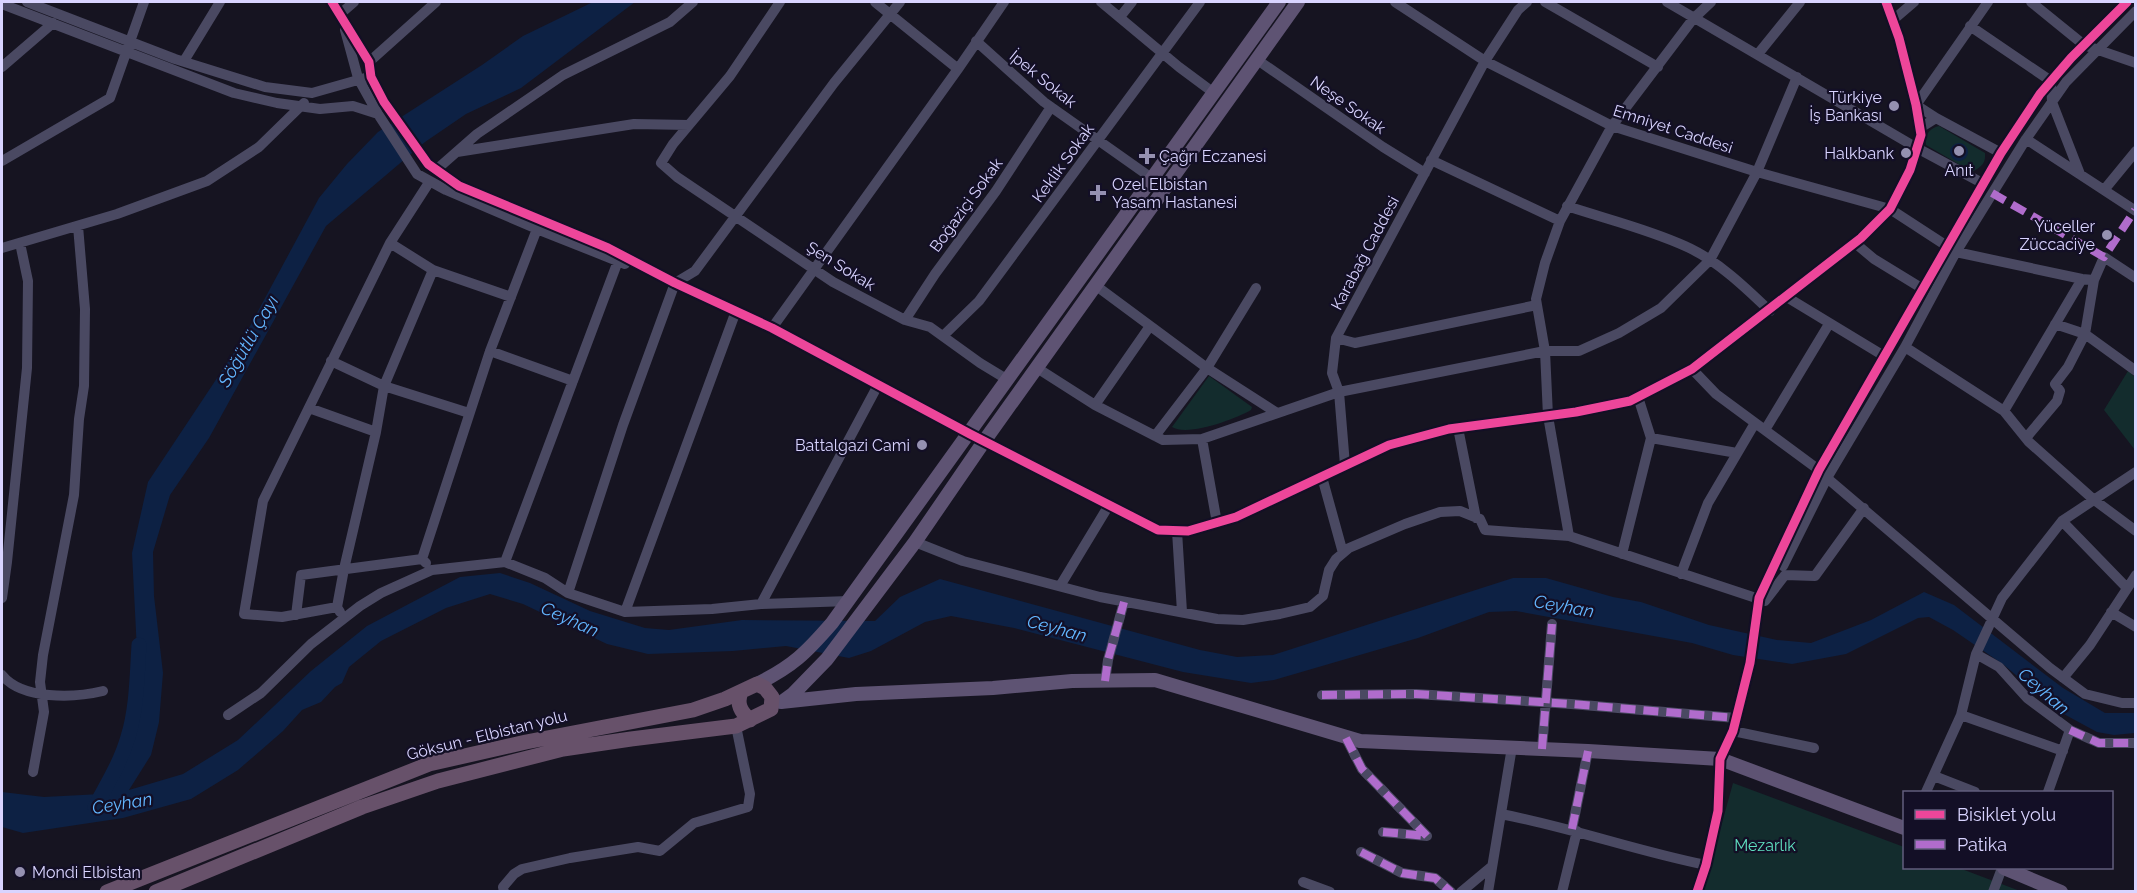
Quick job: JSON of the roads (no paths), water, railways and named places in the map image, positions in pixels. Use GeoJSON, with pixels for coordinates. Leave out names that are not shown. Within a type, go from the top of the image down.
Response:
{"type":"FeatureCollection","features":[{"type":"Feature","properties":{"kind":"highway","name":"Göksun - Elbistan yolu"},"geometry":{"type":"LineString","coordinates":[[107,891],[429,764],[526,742],[693,710],[757,684]]}},
{"type":"Feature","properties":{"kind":"highway"},"geometry":{"type":"LineString","coordinates":[[757,684],[765,688],[776,706]]}},
{"type":"Feature","properties":{"kind":"highway"},"geometry":{"type":"LineString","coordinates":[[741,692],[739,704],[743,723]]}},
{"type":"Feature","properties":{"kind":"highway","name":"Göksun - Elbistan yolu"},"geometry":{"type":"LineString","coordinates":[[156,891],[362,807],[438,781],[563,749],[631,738],[713,730],[743,723],[776,706]]}},
{"type":"Feature","properties":{"kind":"main road","name":"Göksun - Elbistan yolu"},"geometry":{"type":"LineString","coordinates":[[757,684],[790,666],[804,655],[849,601],[1279,2]]}},
{"type":"Feature","properties":{"kind":"main road","name":"Göksun - Elbistan yolu"},"geometry":{"type":"LineString","coordinates":[[776,706],[793,694],[827,659],[915,542],[985,440],[1298,2]]}},
{"type":"Feature","properties":{"kind":"main road"},"geometry":{"type":"LineString","coordinates":[[776,706],[856,693],[993,688],[1072,681],[1155,680],[1360,741],[1720,759],[1903,827]]}},
{"type":"Feature","properties":{"kind":"main road"},"geometry":{"type":"LineString","coordinates":[[2010,869],[2061,891]]}},
{"type":"Feature","properties":{"kind":"street"},"geometry":{"type":"LineString","coordinates":[[27,2],[234,93],[277,103],[320,109],[353,106],[378,114]]}},
{"type":"Feature","properties":{"kind":"street"},"geometry":{"type":"LineString","coordinates":[[2,161],[110,98],[144,2]]}},
{"type":"Feature","properties":{"kind":"street"},"geometry":{"type":"LineString","coordinates":[[184,61],[220,2]]}},
{"type":"Feature","properties":{"kind":"street"},"geometry":{"type":"LineString","coordinates":[[332,2],[369,62],[371,77],[384,102],[432,167],[459,186],[608,248],[675,283],[772,328],[970,434],[1158,530],[1177,531],[1188,531],[1236,517],[1389,445],[1458,428],[1548,416],[1619,403],[1638,397],[1692,369],[1770,311],[1785,296],[1855,243],[1890,209],[1910,170],[1920,131],[1916,105],[1899,38],[1886,2]]}},
{"type":"Feature","properties":{"kind":"street"},"geometry":{"type":"LineString","coordinates":[[341,18],[354,2]]}},
{"type":"Feature","properties":{"kind":"street"},"geometry":{"type":"LineString","coordinates":[[369,62],[436,2]]}},
{"type":"Feature","properties":{"kind":"street"},"geometry":{"type":"LineString","coordinates":[[432,167],[457,152],[477,134],[562,75],[670,22],[693,2]]}},
{"type":"Feature","properties":{"kind":"street"},"geometry":{"type":"LineString","coordinates":[[457,152],[634,124],[689,124],[730,76],[780,2]]}},
{"type":"Feature","properties":{"kind":"street"},"geometry":{"type":"LineString","coordinates":[[875,2],[958,69]]}},
{"type":"Feature","properties":{"kind":"street"},"geometry":{"type":"LineString","coordinates":[[568,593],[623,425],[675,283],[695,271],[834,83],[900,2]]}},
{"type":"Feature","properties":{"kind":"street"},"geometry":{"type":"LineString","coordinates":[[772,328],[1004,2]]}},
{"type":"Feature","properties":{"kind":"street"},"geometry":{"type":"LineString","coordinates":[[1101,2],[1214,93]]}},
{"type":"Feature","properties":{"kind":"street"},"geometry":{"type":"LineString","coordinates":[[1120,17],[1132,2]]}},
{"type":"Feature","properties":{"kind":"street","name":"Keklik Sokak"},"geometry":{"type":"LineString","coordinates":[[943,336],[979,301],[1200,2]]}},
{"type":"Feature","properties":{"kind":"street","name":"Karabağ Caddesi"},"geometry":{"type":"LineString","coordinates":[[1346,465],[1339,392],[1332,373],[1336,338],[1483,65],[1518,10],[1527,2]]}},
{"type":"Feature","properties":{"kind":"street"},"geometry":{"type":"LineString","coordinates":[[1545,2],[1658,67]]}},
{"type":"Feature","properties":{"kind":"street"},"geometry":{"type":"LineString","coordinates":[[1666,2],[1917,148],[1984,184]]}},
{"type":"Feature","properties":{"kind":"street"},"geometry":{"type":"LineString","coordinates":[[1569,536],[1548,416],[1545,351],[1536,299],[1545,263],[1567,206],[1612,126],[1693,19],[1711,2]]}},
{"type":"Feature","properties":{"kind":"street"},"geometry":{"type":"LineString","coordinates":[[1758,54],[1800,2]]}},
{"type":"Feature","properties":{"kind":"street"},"geometry":{"type":"LineString","coordinates":[[1893,20],[1914,2]]}},
{"type":"Feature","properties":{"kind":"street"},"geometry":{"type":"LineString","coordinates":[[1916,105],[1988,2]]}},
{"type":"Feature","properties":{"kind":"street"},"geometry":{"type":"LineString","coordinates":[[2031,2],[2084,45],[2136,63]]}},
{"type":"Feature","properties":{"kind":"street"},"geometry":{"type":"LineString","coordinates":[[1823,474],[1905,347],[2001,153],[2040,94],[2127,2]]}},
{"type":"Feature","properties":{"kind":"street","name":"Emniyet Caddesi"},"geometry":{"type":"LineString","coordinates":[[1401,3],[1483,65],[1612,126],[1757,172],[1890,209],[1951,250]]}},
{"type":"Feature","properties":{"kind":"street"},"geometry":{"type":"LineString","coordinates":[[2,4],[53,23],[265,87],[312,93],[358,78],[371,77]]}},
{"type":"Feature","properties":{"kind":"street"},"geometry":{"type":"LineString","coordinates":[[1697,891],[1706,865],[1718,811],[1720,759],[1733,731],[1750,663],[1754,626],[1762,599],[1823,474],[1884,356],[1923,290],[2066,82],[2136,11]]}},
{"type":"Feature","properties":{"kind":"street"},"geometry":{"type":"LineString","coordinates":[[341,18],[358,78],[378,114],[417,174],[446,190],[537,230],[675,283]]}},
{"type":"Feature","properties":{"kind":"street"},"geometry":{"type":"LineString","coordinates":[[2,67],[53,23]]}},
{"type":"Feature","properties":{"kind":"street"},"geometry":{"type":"LineString","coordinates":[[1970,26],[2051,81]]}},
{"type":"Feature","properties":{"kind":"street","name":"İpek Sokak"},"geometry":{"type":"LineString","coordinates":[[976,41],[1051,107],[1153,179]]}},
{"type":"Feature","properties":{"kind":"street","name":"Neşe Sokak"},"geometry":{"type":"LineString","coordinates":[[1256,59],[1383,147],[1425,173]]}},
{"type":"Feature","properties":{"kind":"street"},"geometry":{"type":"LineString","coordinates":[[1037,368],[1095,405],[1163,440],[1202,440],[1339,392],[1545,351],[1579,351],[1619,333],[1661,308],[1710,260],[1757,172],[1797,77]]}},
{"type":"Feature","properties":{"kind":"street"},"geometry":{"type":"LineString","coordinates":[[2051,81],[2052,102],[2080,174]]}},
{"type":"Feature","properties":{"kind":"street"},"geometry":{"type":"LineString","coordinates":[[2,248],[117,214],[207,181],[259,147],[302,107],[312,93]]}},
{"type":"Feature","properties":{"kind":"street"},"geometry":{"type":"LineString","coordinates":[[1916,105],[2001,153]]}},
{"type":"Feature","properties":{"kind":"street","name":"Boğaziçi Sokak"},"geometry":{"type":"LineString","coordinates":[[905,320],[935,273],[996,191],[1051,107]]}},
{"type":"Feature","properties":{"kind":"street"},"geometry":{"type":"LineString","coordinates":[[1920,131],[1936,118]]}},
{"type":"Feature","properties":{"kind":"street","name":"Şen Sokak"},"geometry":{"type":"LineString","coordinates":[[689,124],[660,163],[789,251],[812,270],[905,320],[930,327],[1008,380]]}},
{"type":"Feature","properties":{"kind":"street"},"geometry":{"type":"LineString","coordinates":[[2026,138],[2136,211]]}},
{"type":"Feature","properties":{"kind":"street"},"geometry":{"type":"LineString","coordinates":[[2104,190],[2136,151]]}},
{"type":"Feature","properties":{"kind":"street"},"geometry":{"type":"LineString","coordinates":[[1431,160],[1560,222]]}},
{"type":"Feature","properties":{"kind":"street"},"geometry":{"type":"LineString","coordinates":[[337,608],[282,617],[244,614],[263,501],[390,243],[430,181]]}},
{"type":"Feature","properties":{"kind":"street"},"geometry":{"type":"LineString","coordinates":[[1567,206],[1686,246],[1710,260],[1770,311]]}},
{"type":"Feature","properties":{"kind":"street"},"geometry":{"type":"LineString","coordinates":[[33,772],[42,723],[40,682],[43,655],[74,495],[79,419],[84,386],[85,309],[78,226]]}},
{"type":"Feature","properties":{"kind":"street"},"geometry":{"type":"LineString","coordinates":[[422,559],[490,351],[537,230]]}},
{"type":"Feature","properties":{"kind":"street"},"geometry":{"type":"LineString","coordinates":[[2,598],[27,368],[28,280],[20,243]]}},
{"type":"Feature","properties":{"kind":"street"},"geometry":{"type":"LineString","coordinates":[[390,243],[433,270],[511,297]]}},
{"type":"Feature","properties":{"kind":"street"},"geometry":{"type":"LineString","coordinates":[[1855,243],[1874,259],[1923,290]]}},
{"type":"Feature","properties":{"kind":"street"},"geometry":{"type":"LineString","coordinates":[[1951,250],[2082,279],[2094,279]]}},
{"type":"Feature","properties":{"kind":"street"},"geometry":{"type":"LineString","coordinates":[[2026,438],[2056,401],[2060,391],[2055,384],[2068,367],[2085,334],[2094,279],[2104,257],[2136,278]]}},
{"type":"Feature","properties":{"kind":"street"},"geometry":{"type":"LineString","coordinates":[[505,562],[618,261]]}},
{"type":"Feature","properties":{"kind":"street"},"geometry":{"type":"LineString","coordinates":[[344,618],[337,608],[384,386],[433,270]]}},
{"type":"Feature","properties":{"kind":"street"},"geometry":{"type":"LineString","coordinates":[[2004,411],[2082,279]]}},
{"type":"Feature","properties":{"kind":"street"},"geometry":{"type":"LineString","coordinates":[[1095,285],[1207,368],[1277,413]]}},
{"type":"Feature","properties":{"kind":"street"},"geometry":{"type":"LineString","coordinates":[[1155,436],[1207,368],[1256,288]]}},
{"type":"Feature","properties":{"kind":"street"},"geometry":{"type":"LineString","coordinates":[[1785,296],[1884,356]]}},
{"type":"Feature","properties":{"kind":"street"},"geometry":{"type":"LineString","coordinates":[[1336,338],[1355,343],[1537,304]]}},
{"type":"Feature","properties":{"kind":"street"},"geometry":{"type":"LineString","coordinates":[[626,612],[736,311]]}},
{"type":"Feature","properties":{"kind":"street"},"geometry":{"type":"LineString","coordinates":[[1765,430],[1829,324]]}},
{"type":"Feature","properties":{"kind":"street"},"geometry":{"type":"LineString","coordinates":[[2055,324],[2085,334],[2136,371]]}},
{"type":"Feature","properties":{"kind":"street"},"geometry":{"type":"LineString","coordinates":[[1095,405],[1150,326]]}},
{"type":"Feature","properties":{"kind":"street"},"geometry":{"type":"LineString","coordinates":[[1905,347],[2004,411],[2026,438],[2093,499],[2136,531]]}},
{"type":"Feature","properties":{"kind":"street"},"geometry":{"type":"LineString","coordinates":[[490,351],[573,381]]}},
{"type":"Feature","properties":{"kind":"street"},"geometry":{"type":"LineString","coordinates":[[331,361],[384,386],[469,413]]}},
{"type":"Feature","properties":{"kind":"street"},"geometry":{"type":"LineString","coordinates":[[1692,369],[1716,394],[1823,474],[1863,508],[1989,623],[2085,694],[2122,703],[2136,703]]}},
{"type":"Feature","properties":{"kind":"street"},"geometry":{"type":"LineString","coordinates":[[761,604],[878,385]]}},
{"type":"Feature","properties":{"kind":"street"},"geometry":{"type":"LineString","coordinates":[[1622,554],[1651,438],[1638,397]]}},
{"type":"Feature","properties":{"kind":"street"},"geometry":{"type":"LineString","coordinates":[[309,408],[376,432]]}},
{"type":"Feature","properties":{"kind":"street"},"geometry":{"type":"LineString","coordinates":[[1681,574],[1708,503],[1755,423]]}},
{"type":"Feature","properties":{"kind":"street"},"geometry":{"type":"LineString","coordinates":[[1458,428],[1476,518]]}},
{"type":"Feature","properties":{"kind":"street"},"geometry":{"type":"LineString","coordinates":[[1651,438],[1737,453]]}},
{"type":"Feature","properties":{"kind":"street"},"geometry":{"type":"LineString","coordinates":[[1202,440],[1217,522]]}},
{"type":"Feature","properties":{"kind":"street"},"geometry":{"type":"LineString","coordinates":[[1926,791],[1961,715],[1976,654],[2002,598],[2062,521],[2136,472]]}},
{"type":"Feature","properties":{"kind":"street"},"geometry":{"type":"LineString","coordinates":[[1322,477],[1343,554]]}},
{"type":"Feature","properties":{"kind":"street"},"geometry":{"type":"LineString","coordinates":[[1060,586],[1109,505]]}},
{"type":"Feature","properties":{"kind":"street"},"geometry":{"type":"LineString","coordinates":[[1762,599],[1785,575],[1815,576],[1863,508]]}},
{"type":"Feature","properties":{"kind":"street"},"geometry":{"type":"LineString","coordinates":[[915,542],[963,561],[1124,602],[1218,619],[1243,620],[1310,607],[1323,596],[1329,570],[1336,559],[1350,548],[1405,524],[1440,512],[1460,511],[1480,519],[1485,530],[1569,536],[1762,599]]}},
{"type":"Feature","properties":{"kind":"street"},"geometry":{"type":"LineString","coordinates":[[2062,521],[2127,588]]}},
{"type":"Feature","properties":{"kind":"street"},"geometry":{"type":"LineString","coordinates":[[1177,531],[1182,612]]}},
{"type":"Feature","properties":{"kind":"street"},"geometry":{"type":"LineString","coordinates":[[296,615],[301,575],[422,559]]}},
{"type":"Feature","properties":{"kind":"street"},"geometry":{"type":"LineString","coordinates":[[422,559],[432,570]]}},
{"type":"Feature","properties":{"kind":"street"},"geometry":{"type":"LineString","coordinates":[[228,715],[268,687],[311,644],[344,618],[381,593],[432,570],[505,562],[545,578],[568,593],[626,612],[849,601]]}},
{"type":"Feature","properties":{"kind":"street"},"geometry":{"type":"LineString","coordinates":[[2063,678],[2090,645],[2136,575]]}},
{"type":"Feature","properties":{"kind":"street"},"geometry":{"type":"LineString","coordinates":[[1105,681],[1108,660],[1124,602]]}},
{"type":"Feature","properties":{"kind":"street"},"geometry":{"type":"LineString","coordinates":[[2111,612],[2136,627]]}},
{"type":"Feature","properties":{"kind":"street"},"geometry":{"type":"LineString","coordinates":[[1542,749],[1552,624]]}},
{"type":"Feature","properties":{"kind":"street"},"geometry":{"type":"LineString","coordinates":[[1976,654],[1999,667],[2027,698],[2070,730],[2099,743],[2136,743]]}},
{"type":"Feature","properties":{"kind":"street"},"geometry":{"type":"LineString","coordinates":[[2,675],[18,689],[42,694],[91,694],[103,691]]}},
{"type":"Feature","properties":{"kind":"street"},"geometry":{"type":"LineString","coordinates":[[1322,695],[1416,694],[1736,718]]}},
{"type":"Feature","properties":{"kind":"street"},"geometry":{"type":"LineString","coordinates":[[1961,715],[2063,751]]}},
{"type":"Feature","properties":{"kind":"street"},"geometry":{"type":"LineString","coordinates":[[504,891],[506,881],[522,868],[638,847],[660,851],[694,823],[748,807],[750,794],[743,723]]}},
{"type":"Feature","properties":{"kind":"street"},"geometry":{"type":"LineString","coordinates":[[2048,791],[2070,730]]}},
{"type":"Feature","properties":{"kind":"street"},"geometry":{"type":"LineString","coordinates":[[1733,731],[1814,748]]}},
{"type":"Feature","properties":{"kind":"street"},"geometry":{"type":"LineString","coordinates":[[1346,738],[1362,769],[1427,836],[1383,832]]}},
{"type":"Feature","properties":{"kind":"street"},"geometry":{"type":"LineString","coordinates":[[1488,891],[1512,747]]}},
{"type":"Feature","properties":{"kind":"street"},"geometry":{"type":"LineString","coordinates":[[1565,890],[1588,751]]}},
{"type":"Feature","properties":{"kind":"street"},"geometry":{"type":"LineString","coordinates":[[1934,776],[1972,791]]}},
{"type":"Feature","properties":{"kind":"street"},"geometry":{"type":"LineString","coordinates":[[1501,814],[1574,830],[1670,858],[1706,865]]}},
{"type":"Feature","properties":{"kind":"street"},"geometry":{"type":"LineString","coordinates":[[1361,852],[1402,873],[1435,878],[1451,891]]}},
{"type":"Feature","properties":{"kind":"street"},"geometry":{"type":"LineString","coordinates":[[1461,891],[1491,867]]}},
{"type":"Feature","properties":{"kind":"street"},"geometry":{"type":"LineString","coordinates":[[1993,891],[2007,869]]}},
{"type":"Feature","properties":{"kind":"street"},"geometry":{"type":"LineString","coordinates":[[1303,882],[1330,891]]}},
{"type":"Feature","properties":{"kind":"water","name":"Ceyhan"},"geometry":{"type":"Polygon","coordinates":[[[593,2],[635,2],[521,88],[466,114],[425,142],[326,226],[209,438],[170,495],[153,552],[154,596],[163,673],[159,722],[151,755],[129,790],[183,774],[238,740],[311,671],[367,626],[460,577],[500,573],[530,583],[590,611],[645,628],[669,630],[742,620],[875,621],[900,597],[940,579],[1200,650],[1237,657],[1273,655],[1513,578],[1546,578],[1613,597],[1641,602],[1709,625],[1777,640],[1811,643],[1871,620],[1924,592],[1954,605],[2063,688],[2105,713],[2136,713],[2135,733],[2114,735],[2097,732],[2060,712],[2004,665],[1953,630],[1929,617],[1918,618],[1846,654],[1792,664],[1733,655],[1692,643],[1516,611],[1489,612],[1418,638],[1274,680],[1251,683],[1183,672],[1014,628],[951,616],[925,622],[871,651],[849,658],[786,646],[733,651],[648,654],[607,644],[523,604],[490,594],[446,608],[381,641],[349,667],[342,683],[321,702],[302,710],[283,731],[238,770],[191,799],[123,818],[23,833],[2,827],[2,792],[44,797],[101,794],[116,780],[128,751],[140,710],[132,553],[148,482],[243,339],[319,198],[378,132],[523,36],[593,2]]]}},
{"type":"Feature","properties":{"kind":"water"},"geometry":{"type":"Polygon","coordinates":[[[1955,143],[1963,143],[1968,148],[1966,159],[1955,161],[1950,156],[1950,148],[1955,143]]]}},
{"type":"Feature","properties":{"kind":"waterway","name":"Söğütlü Çayı"},"geometry":{"type":"LineString","coordinates":[[95,807],[118,764],[131,726],[139,645]]}},
{"type":"Feature","properties":{"kind":"place","name":"Türkiye İş Bankası"},"geometry":{"type":"Point","coordinates":[1894,106]}},
{"type":"Feature","properties":{"kind":"place","name":"Anıt"},"geometry":{"type":"Point","coordinates":[1959,151]}},
{"type":"Feature","properties":{"kind":"place","name":"Halkbank"},"geometry":{"type":"Point","coordinates":[1906,153]}},
{"type":"Feature","properties":{"kind":"place","name":"Çağrı Eczanesi"},"geometry":{"type":"Point","coordinates":[1147,156]}},
{"type":"Feature","properties":{"kind":"place","name":"Ozel Elbistan Yasam Hastanesi"},"geometry":{"type":"Point","coordinates":[1098,193]}},
{"type":"Feature","properties":{"kind":"place","name":"Yüceller Züccaciye"},"geometry":{"type":"Point","coordinates":[2107,235]}},
{"type":"Feature","properties":{"kind":"place","name":"Battalgazi Cami"},"geometry":{"type":"Point","coordinates":[922,445]}},
{"type":"Feature","properties":{"kind":"place","name":"Mondi Elbistan"},"geometry":{"type":"Point","coordinates":[20,872]}},
{"type":"Feature","properties":{"kind":"park label","name":"Mezarlık"},"geometry":{"type":"Point","coordinates":[1765,845]}}]}
